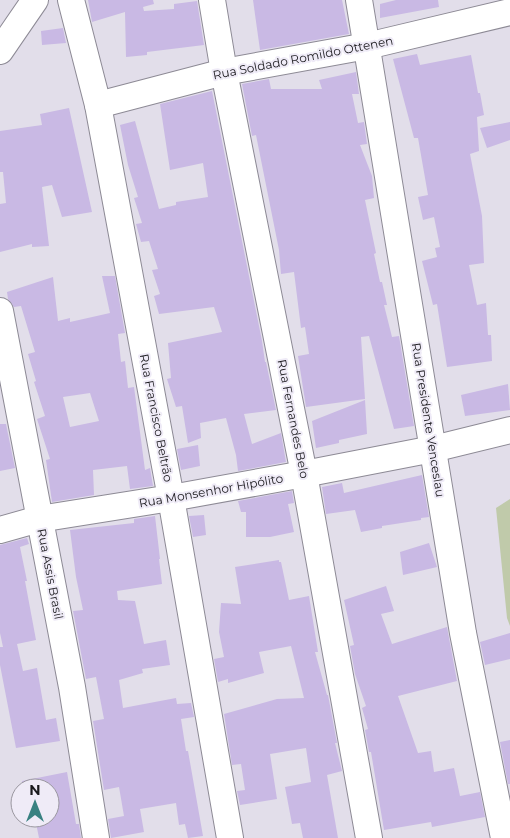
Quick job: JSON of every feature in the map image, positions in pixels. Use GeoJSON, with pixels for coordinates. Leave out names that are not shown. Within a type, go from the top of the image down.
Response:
{"type":"FeatureCollection","features":[{"type":"Feature","properties":{"kind":"street"},"geometry":{"type":"LineString","coordinates":[[0,51],[35,0]]}},
{"type":"Feature","properties":{"kind":"street","name":"Rua Francisco Beltrão"},"geometry":{"type":"LineString","coordinates":[[72,0],[98,105],[171,498],[230,838]]}},
{"type":"Feature","properties":{"kind":"street","name":"Rua Fernandes Belo"},"geometry":{"type":"LineString","coordinates":[[212,0],[224,72],[304,474],[369,838]]}},
{"type":"Feature","properties":{"kind":"street","name":"Rua Presidente Venceslau"},"geometry":{"type":"LineString","coordinates":[[359,0],[463,633],[504,838]]}},
{"type":"Feature","properties":{"kind":"street","name":"Rua Soldado Romildo Ottenen"},"geometry":{"type":"LineString","coordinates":[[98,105],[224,72],[367,46],[510,12]]}},
{"type":"Feature","properties":{"kind":"street","name":"Rua Assis Brasil"},"geometry":{"type":"LineString","coordinates":[[0,311],[72,687],[96,838]]}},
{"type":"Feature","properties":{"kind":"street","name":"Rua Monsenhor Hipólito"},"geometry":{"type":"LineString","coordinates":[[0,530],[39,519],[171,498],[433,449],[510,430]]}},
{"type":"Feature","properties":{"kind":"green space"},"geometry":{"type":"Polygon","coordinates":[[[510,499],[510,626],[507,618],[496,508],[510,499]]]}},
{"type":"Feature","properties":{"kind":"building"},"geometry":{"type":"Polygon","coordinates":[[[88,0],[153,0],[154,4],[143,7],[144,11],[174,9],[174,4],[197,1],[204,45],[147,52],[147,55],[126,57],[125,12],[92,22],[88,0]]]}},
{"type":"Feature","properties":{"kind":"building"},"geometry":{"type":"Polygon","coordinates":[[[253,0],[342,0],[349,34],[260,50],[253,0]]]}},
{"type":"Feature","properties":{"kind":"building"},"geometry":{"type":"Polygon","coordinates":[[[396,0],[438,0],[439,7],[380,18],[380,4],[396,0]]]}},
{"type":"Feature","properties":{"kind":"building"},"geometry":{"type":"Polygon","coordinates":[[[63,28],[66,43],[42,45],[41,31],[63,28]]]}},
{"type":"Feature","properties":{"kind":"building"},"geometry":{"type":"Polygon","coordinates":[[[417,54],[420,65],[471,55],[484,115],[477,117],[479,151],[470,154],[482,216],[484,263],[469,265],[477,305],[486,303],[488,335],[491,335],[492,361],[447,367],[437,304],[433,305],[422,261],[437,257],[435,248],[440,247],[434,217],[423,220],[418,197],[428,195],[418,138],[414,138],[393,59],[417,54]]]}},
{"type":"Feature","properties":{"kind":"building"},"geometry":{"type":"Polygon","coordinates":[[[356,72],[359,94],[352,94],[358,123],[364,122],[367,144],[360,145],[372,176],[374,198],[365,200],[376,253],[374,254],[387,305],[384,305],[392,337],[399,336],[414,426],[394,429],[369,336],[361,337],[365,399],[306,407],[298,356],[309,354],[305,327],[301,328],[294,272],[281,274],[279,250],[256,135],[252,136],[242,84],[269,79],[271,89],[322,89],[319,80],[356,72]]]}},
{"type":"Feature","properties":{"kind":"building"},"geometry":{"type":"Polygon","coordinates":[[[212,91],[276,410],[244,414],[252,444],[281,433],[286,462],[238,471],[236,455],[226,418],[200,423],[201,438],[188,443],[182,406],[176,407],[167,379],[171,378],[168,343],[222,332],[214,307],[159,314],[154,296],[160,294],[152,270],[158,269],[149,241],[141,242],[136,224],[142,223],[134,198],[138,197],[128,165],[120,125],[135,121],[159,209],[176,205],[176,202],[208,197],[203,163],[170,170],[160,104],[212,91]]]}},
{"type":"Feature","properties":{"kind":"building"},"geometry":{"type":"Polygon","coordinates":[[[69,108],[92,212],[62,217],[52,185],[42,187],[49,246],[32,247],[32,244],[0,252],[0,204],[6,203],[3,172],[0,172],[0,131],[42,125],[40,114],[69,108]]]}},
{"type":"Feature","properties":{"kind":"building"},"geometry":{"type":"Polygon","coordinates":[[[510,122],[510,140],[487,148],[480,128],[510,122]]]}},
{"type":"Feature","properties":{"kind":"building"},"geometry":{"type":"Polygon","coordinates":[[[102,276],[115,276],[125,333],[118,334],[121,362],[125,361],[128,388],[134,387],[145,470],[150,468],[153,486],[130,489],[127,466],[93,470],[94,495],[52,502],[46,460],[50,459],[37,419],[45,416],[34,382],[36,381],[28,354],[35,352],[21,306],[14,307],[8,299],[7,292],[53,277],[58,321],[70,318],[70,322],[110,313],[102,276]],[[90,393],[63,397],[70,427],[99,421],[90,393]]]}},
{"type":"Feature","properties":{"kind":"building"},"geometry":{"type":"Polygon","coordinates":[[[508,384],[510,410],[465,416],[461,395],[508,384]]]}},
{"type":"Feature","properties":{"kind":"building"},"geometry":{"type":"Polygon","coordinates":[[[365,400],[367,434],[339,440],[339,443],[316,448],[312,421],[365,400]]]}},
{"type":"Feature","properties":{"kind":"building"},"geometry":{"type":"Polygon","coordinates":[[[0,424],[6,424],[15,468],[0,471],[0,424]]]}},
{"type":"Feature","properties":{"kind":"building"},"geometry":{"type":"Polygon","coordinates":[[[198,445],[200,466],[181,470],[177,449],[198,445]]]}},
{"type":"Feature","properties":{"kind":"building"},"geometry":{"type":"Polygon","coordinates":[[[422,475],[429,517],[361,532],[355,510],[326,514],[322,487],[342,483],[344,493],[422,475]]]}},
{"type":"Feature","properties":{"kind":"building"},"geometry":{"type":"Polygon","coordinates":[[[292,491],[294,503],[288,504],[294,532],[270,537],[246,537],[246,512],[241,512],[238,501],[292,491]]]}},
{"type":"Feature","properties":{"kind":"building"},"geometry":{"type":"Polygon","coordinates":[[[204,515],[206,535],[193,537],[189,516],[204,515]]]}},
{"type":"Feature","properties":{"kind":"building"},"geometry":{"type":"Polygon","coordinates":[[[155,516],[162,584],[117,591],[118,600],[135,601],[144,644],[166,640],[170,665],[142,669],[143,673],[119,680],[123,708],[176,698],[177,704],[191,703],[194,717],[181,719],[203,836],[188,838],[185,824],[179,825],[176,803],[140,809],[144,832],[111,838],[108,819],[124,816],[119,787],[104,790],[93,721],[104,719],[96,677],[86,679],[73,611],[83,610],[76,577],[70,530],[134,523],[134,519],[155,516]]]}},
{"type":"Feature","properties":{"kind":"building"},"geometry":{"type":"Polygon","coordinates":[[[27,538],[29,544],[20,547],[36,640],[17,644],[23,671],[37,668],[46,720],[56,718],[60,741],[16,748],[0,665],[0,647],[3,647],[0,633],[0,545],[27,538]]]}},
{"type":"Feature","properties":{"kind":"building"},"geometry":{"type":"Polygon","coordinates":[[[429,543],[437,567],[403,575],[400,552],[429,543]]]}},
{"type":"Feature","properties":{"kind":"building"},"geometry":{"type":"Polygon","coordinates":[[[279,560],[289,600],[309,596],[318,652],[315,652],[328,695],[337,743],[335,743],[342,771],[327,775],[338,838],[303,838],[300,823],[292,824],[285,787],[311,782],[306,748],[270,754],[277,799],[240,805],[237,791],[245,790],[241,764],[232,765],[224,714],[277,699],[304,698],[291,646],[259,652],[264,673],[228,683],[228,679],[218,682],[214,659],[224,657],[219,632],[221,603],[241,604],[235,567],[279,560]]]}},
{"type":"Feature","properties":{"kind":"building"},"geometry":{"type":"Polygon","coordinates":[[[386,586],[394,611],[381,614],[392,644],[447,627],[457,681],[398,696],[418,753],[431,751],[434,772],[454,768],[460,796],[480,792],[485,817],[432,827],[431,822],[384,830],[371,752],[369,752],[365,730],[368,729],[362,708],[366,706],[355,674],[350,646],[354,645],[344,600],[386,586]]]}},
{"type":"Feature","properties":{"kind":"building"},"geometry":{"type":"Polygon","coordinates":[[[510,633],[510,659],[485,665],[480,642],[510,633]]]}},
{"type":"Feature","properties":{"kind":"building"},"geometry":{"type":"Polygon","coordinates":[[[510,740],[510,784],[508,784],[500,742],[510,740]]]}},
{"type":"Feature","properties":{"kind":"building"},"geometry":{"type":"Polygon","coordinates":[[[67,772],[76,824],[79,824],[81,838],[39,838],[37,828],[60,828],[60,778],[37,778],[67,772]]]}}]}
